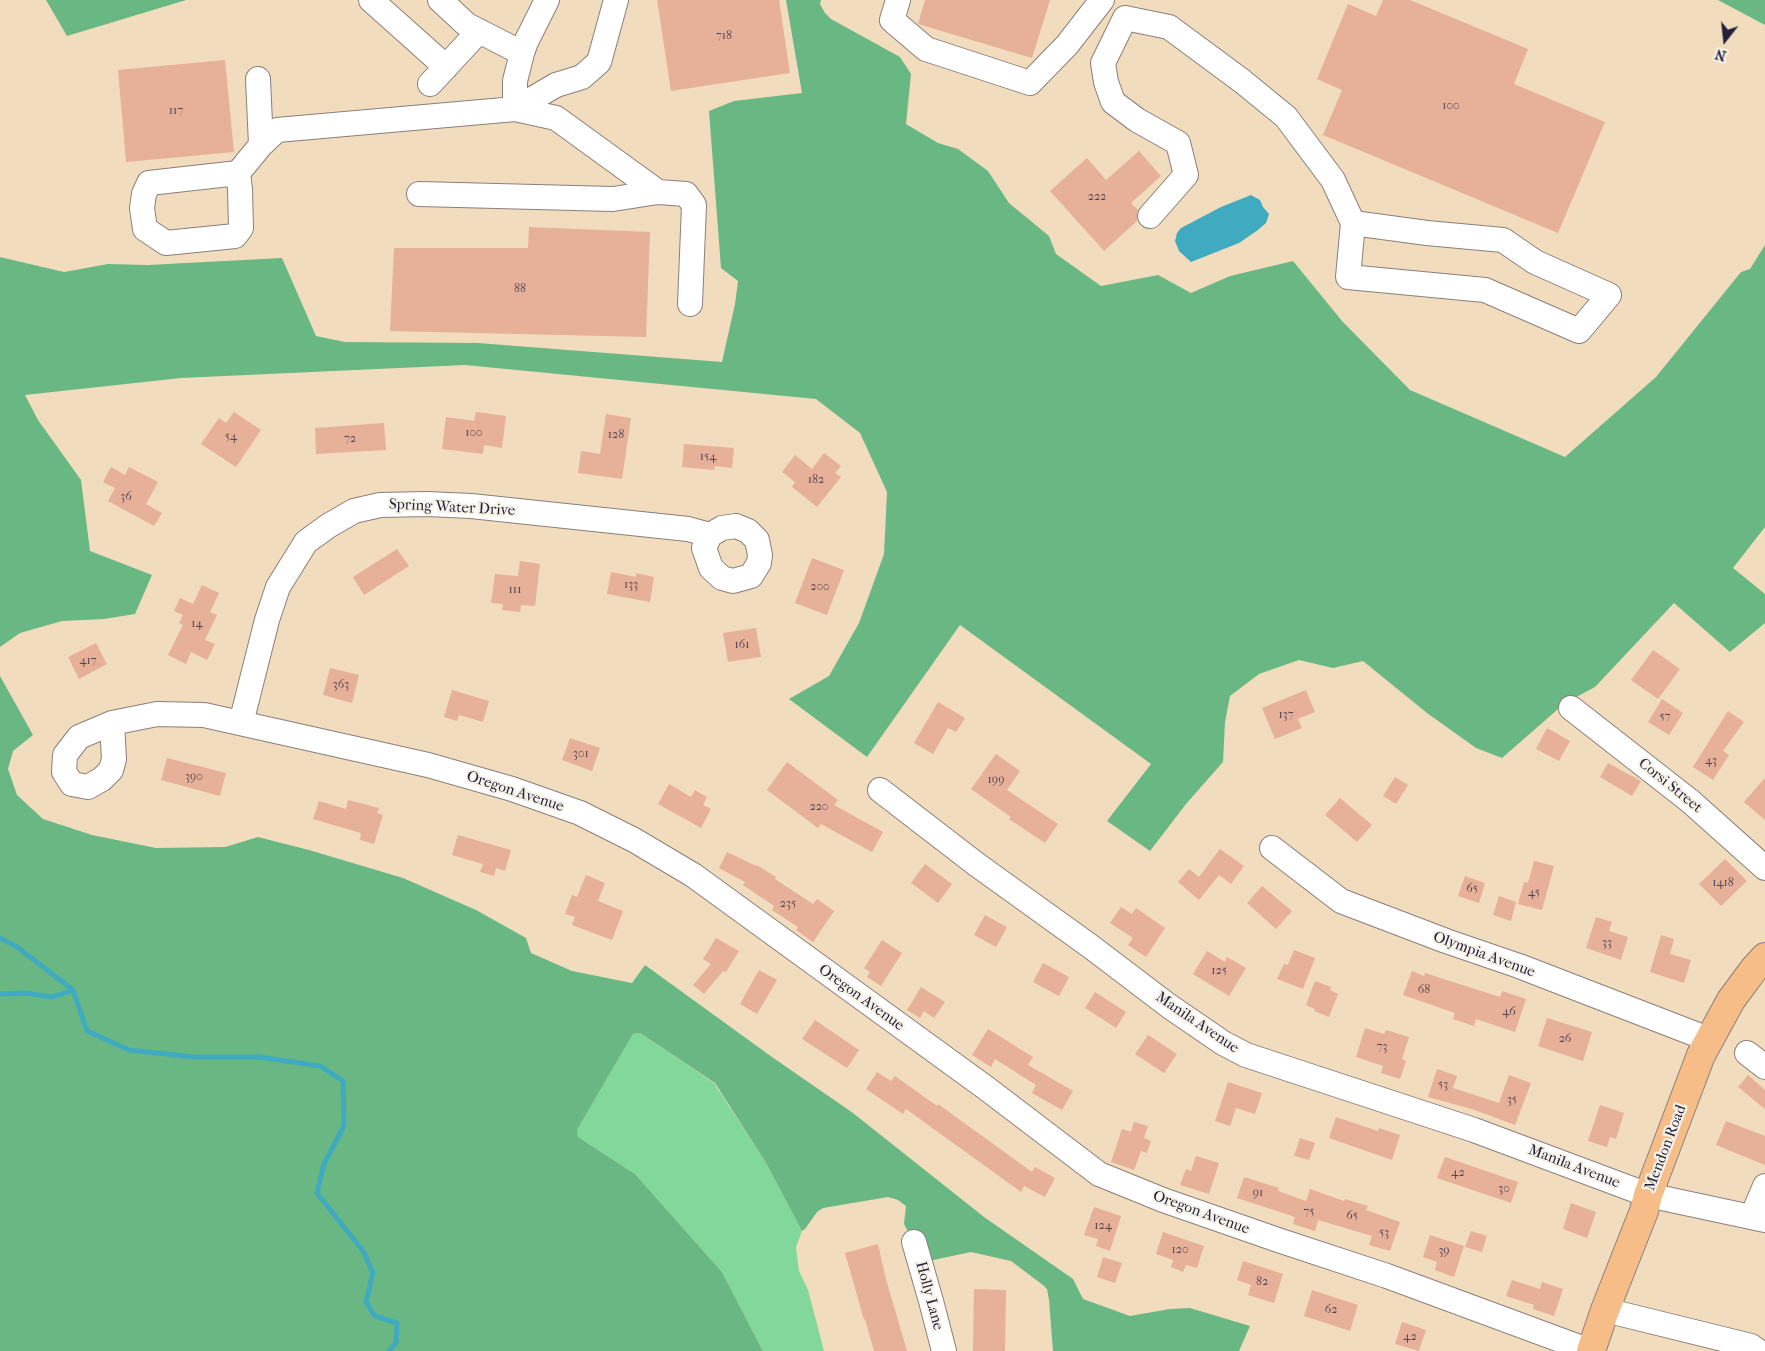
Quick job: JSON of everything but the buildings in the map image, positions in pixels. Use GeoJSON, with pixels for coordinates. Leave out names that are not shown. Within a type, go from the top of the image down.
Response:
{"type":"FeatureCollection","features":[{"type":"Feature","properties":{"kind":"main road","name":"Mendon Road"},"geometry":{"type":"LineString","coordinates":[[1591,1351],[1708,1039],[1731,1000],[1765,957]]}},
{"type":"Feature","properties":{"kind":"street"},"geometry":{"type":"LineString","coordinates":[[370,0],[438,76],[479,31]]}},
{"type":"Feature","properties":{"kind":"street"},"geometry":{"type":"LineString","coordinates":[[440,0],[467,25],[522,52]]}},
{"type":"Feature","properties":{"kind":"street"},"geometry":{"type":"LineString","coordinates":[[515,109],[515,82],[522,52],[547,0]]}},
{"type":"Feature","properties":{"kind":"street"},"geometry":{"type":"LineString","coordinates":[[515,109],[556,85],[582,77],[599,62],[616,0]]}},
{"type":"Feature","properties":{"kind":"street"},"geometry":{"type":"LineString","coordinates":[[898,0],[892,20],[926,49],[1030,83],[1067,45],[1102,0]]}},
{"type":"Feature","properties":{"kind":"street"},"geometry":{"type":"LineString","coordinates":[[1150,216],[1186,176],[1178,144],[1136,120],[1113,102],[1102,63],[1123,9],[1169,27],[1242,81],[1286,117],[1333,180],[1353,222],[1348,277],[1484,290],[1579,331],[1610,295],[1535,262],[1503,240],[1353,222]]}},
{"type":"Feature","properties":{"kind":"street"},"geometry":{"type":"LineString","coordinates":[[258,79],[261,145]]}},
{"type":"Feature","properties":{"kind":"street"},"geometry":{"type":"LineString","coordinates":[[238,173],[261,145],[277,130],[515,109],[556,118],[658,192]]}},
{"type":"Feature","properties":{"kind":"street"},"geometry":{"type":"LineString","coordinates":[[418,194],[613,199],[658,192],[686,194],[694,205],[690,304]]}},
{"type":"Feature","properties":{"kind":"street","name":"Spring Water Drive"},"geometry":{"type":"LineString","coordinates":[[241,723],[267,620],[282,581],[306,542],[328,526],[354,511],[380,505],[427,504],[471,506],[710,534]]}},
{"type":"Feature","properties":{"kind":"street","name":"Corsi Street"},"geometry":{"type":"LineString","coordinates":[[1571,708],[1690,801],[1765,868]]}},
{"type":"Feature","properties":{"kind":"street","name":"Oregon Avenue"},"geometry":{"type":"LineString","coordinates":[[112,723],[157,714],[204,715],[428,765],[512,789],[580,813],[634,840],[693,875],[986,1088],[1099,1174],[1163,1200],[1387,1276],[1591,1351]]}},
{"type":"Feature","properties":{"kind":"street","name":"Manila Avenue"},"geometry":{"type":"LineString","coordinates":[[880,790],[976,864],[1090,946],[1169,1006],[1223,1043],[1246,1055],[1474,1130],[1648,1195],[1759,1218]]}},
{"type":"Feature","properties":{"kind":"street","name":"Olympia Avenue"},"geometry":{"type":"LineString","coordinates":[[1272,848],[1341,901],[1446,942],[1519,966],[1708,1039]]}},
{"type":"Feature","properties":{"kind":"street"},"geometry":{"type":"LineString","coordinates":[[1759,1218],[1765,1186]]}},
{"type":"Feature","properties":{"kind":"street","name":"Holly Lane"},"geometry":{"type":"LineString","coordinates":[[914,1242],[944,1351]]}},
{"type":"Feature","properties":{"kind":"street"},"geometry":{"type":"LineString","coordinates":[[1605,1310],[1751,1346],[1758,1351]]}},
{"type":"Feature","properties":{"kind":"green space"},"geometry":{"type":"Polygon","coordinates":[[[46,0],[186,0],[67,36],[46,0]]]}},
{"type":"Feature","properties":{"kind":"green space"},"geometry":{"type":"Polygon","coordinates":[[[786,0],[821,0],[820,4],[831,19],[900,57],[911,74],[906,124],[938,143],[958,149],[988,171],[1009,203],[1049,236],[1056,254],[1101,286],[1158,275],[1191,293],[1230,276],[1293,261],[1342,321],[1410,390],[1565,457],[1656,377],[1741,272],[1750,269],[1765,245],[1765,527],[1733,568],[1765,594],[1765,623],[1730,652],[1674,603],[1595,687],[1565,703],[1502,758],[1476,748],[1427,713],[1363,661],[1333,668],[1299,660],[1259,674],[1230,696],[1225,722],[1223,762],[1186,804],[1150,851],[1107,821],[1151,764],[960,625],[867,757],[789,699],[829,676],[859,623],[884,554],[887,492],[860,433],[816,399],[465,365],[181,378],[25,395],[38,420],[81,480],[90,551],[152,575],[135,614],[104,619],[62,621],[20,633],[0,647],[0,257],[64,272],[108,264],[148,265],[282,258],[316,336],[345,342],[478,343],[722,362],[735,304],[738,281],[721,268],[709,111],[734,101],[802,93],[786,0]]]}},
{"type":"Feature","properties":{"kind":"green space"},"geometry":{"type":"Polygon","coordinates":[[[1718,0],[1765,0],[1765,25],[1718,0]]]}},
{"type":"Feature","properties":{"kind":"green space"},"geometry":{"type":"Polygon","coordinates":[[[0,676],[33,735],[13,751],[8,769],[17,795],[43,819],[92,835],[156,848],[225,847],[258,837],[403,878],[476,910],[526,938],[531,953],[572,971],[632,983],[645,965],[853,1113],[984,1217],[1073,1279],[1083,1299],[1130,1316],[1170,1309],[1190,1308],[1250,1326],[1239,1351],[1053,1351],[1049,1300],[1047,1289],[1043,1285],[1011,1261],[971,1252],[924,1262],[904,1224],[906,1206],[898,1200],[888,1197],[823,1208],[817,1212],[802,1231],[766,1163],[715,1083],[640,1033],[633,1034],[577,1130],[578,1137],[635,1174],[722,1272],[763,1351],[0,1351],[0,676]]]}},
{"type":"Feature","properties":{"kind":"green space"},"geometry":{"type":"Polygon","coordinates":[[[640,1033],[714,1083],[766,1163],[802,1231],[796,1247],[799,1271],[808,1290],[824,1351],[763,1351],[722,1272],[635,1174],[578,1137],[577,1130],[633,1034],[640,1033]]]}},
{"type":"Feature","properties":{"kind":"water"},"geometry":{"type":"Polygon","coordinates":[[[1251,195],[1260,200],[1269,214],[1266,223],[1258,230],[1239,243],[1191,262],[1179,251],[1175,241],[1177,233],[1181,228],[1221,207],[1251,195]]]}},
{"type":"Feature","properties":{"kind":"waterway"},"geometry":{"type":"LineString","coordinates":[[0,938],[17,947],[73,990]]}},
{"type":"Feature","properties":{"kind":"waterway"},"geometry":{"type":"LineString","coordinates":[[0,994],[25,993],[52,997],[73,990],[87,1031],[129,1050],[194,1057],[259,1057],[320,1066],[343,1081],[344,1126],[324,1164],[317,1193],[363,1251],[373,1273],[366,1302],[375,1316],[397,1323],[396,1343],[389,1351]]}}]}
